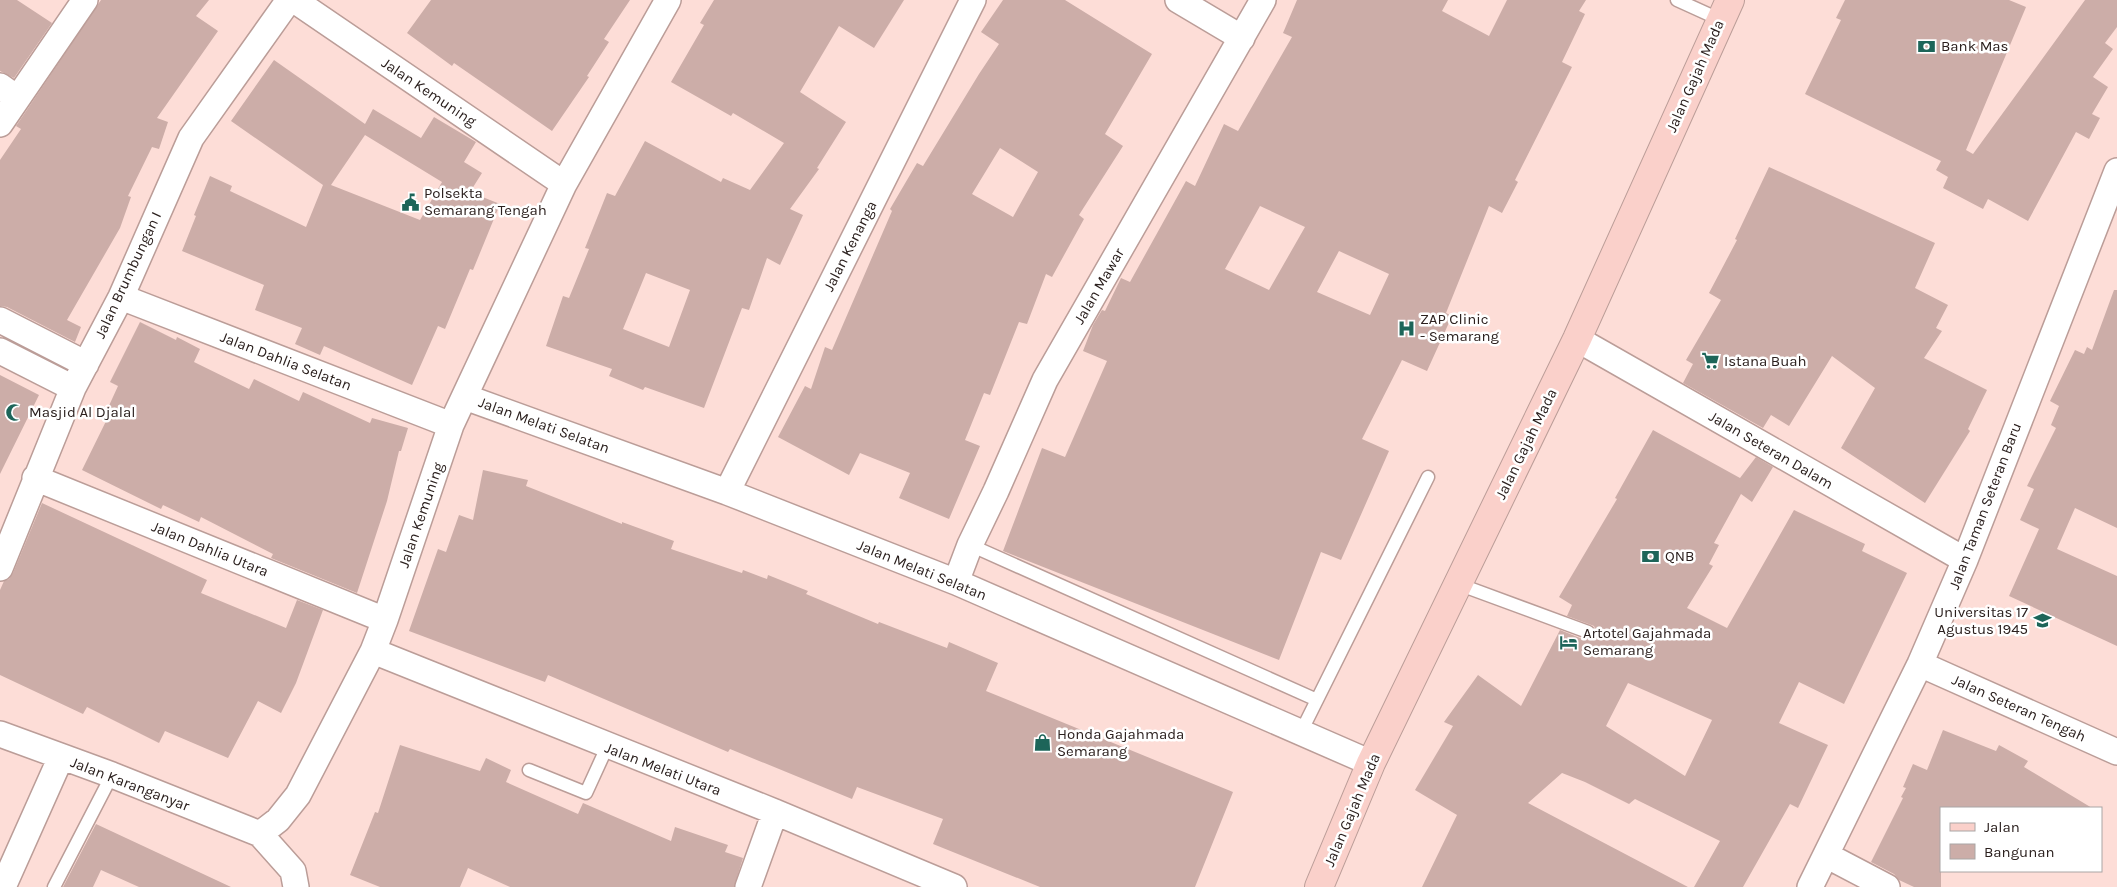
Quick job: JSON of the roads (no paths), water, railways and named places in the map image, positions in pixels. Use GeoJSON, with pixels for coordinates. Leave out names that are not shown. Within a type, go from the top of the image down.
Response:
{"type":"FeatureCollection","features":[{"type":"Feature","properties":{"kind":"main road","name":"Jalan Gajah Mada"},"geometry":{"type":"LineString","coordinates":[[1319,887],[1371,763],[1577,339],[1725,10]]}},
{"type":"Feature","properties":{"kind":"street"},"geometry":{"type":"LineString","coordinates":[[0,124],[9,92],[85,0]]}},
{"type":"Feature","properties":{"kind":"street","name":"Jalan Brumbungan I"},"geometry":{"type":"LineString","coordinates":[[0,568],[73,388],[121,297],[191,138],[289,0]]}},
{"type":"Feature","properties":{"kind":"street","name":"Jalan Kemuning"},"geometry":{"type":"LineString","coordinates":[[294,0],[564,184]]}},
{"type":"Feature","properties":{"kind":"street","name":"Jalan Kemuning"},"geometry":{"type":"LineString","coordinates":[[260,834],[278,820],[298,795],[372,652],[385,620],[451,425],[564,184],[668,0]]}},
{"type":"Feature","properties":{"kind":"street","name":"Jalan Kenanga"},"geometry":{"type":"LineString","coordinates":[[727,492],[973,0]]}},
{"type":"Feature","properties":{"kind":"street"},"geometry":{"type":"LineString","coordinates":[[1178,0],[1242,38]]}},
{"type":"Feature","properties":{"kind":"street","name":"Jalan Mawar"},"geometry":{"type":"LineString","coordinates":[[956,582],[970,545],[1045,380],[1263,0]]}},
{"type":"Feature","properties":{"kind":"street","name":"Jalan Taman Seteran Baru"},"geometry":{"type":"LineString","coordinates":[[1810,887],[1920,664],[1966,560],[2117,171]]}},
{"type":"Feature","properties":{"kind":"street","name":"Jalan Dahlia Selatan"},"geometry":{"type":"LineString","coordinates":[[121,297],[451,425]]}},
{"type":"Feature","properties":{"kind":"street"},"geometry":{"type":"LineString","coordinates":[[73,388],[0,349],[5,322],[86,364]]}},
{"type":"Feature","properties":{"kind":"street","name":"Jalan Seteran Dalam"},"geometry":{"type":"LineString","coordinates":[[1577,339],[1966,560]]}},
{"type":"Feature","properties":{"kind":"street","name":"Jalan Melati Selatan"},"geometry":{"type":"LineString","coordinates":[[464,397],[727,492],[956,582],[1371,763]]}},
{"type":"Feature","properties":{"kind":"street","name":"Jalan Dahlia Utara"},"geometry":{"type":"LineString","coordinates":[[35,478],[385,620]]}},
{"type":"Feature","properties":{"kind":"street","name":"Jalan Melati Utara"},"geometry":{"type":"LineString","coordinates":[[372,652],[607,747],[775,812],[954,887]]}},
{"type":"Feature","properties":{"kind":"street","name":"Jalan Seteran Tengah"},"geometry":{"type":"LineString","coordinates":[[1920,664],[2117,752]]}},
{"type":"Feature","properties":{"kind":"street","name":"Jalan Karanganyar"},"geometry":{"type":"LineString","coordinates":[[0,734],[112,775],[260,834]]}},
{"type":"Feature","properties":{"kind":"street"},"geometry":{"type":"LineString","coordinates":[[3,887],[61,757]]}},
{"type":"Feature","properties":{"kind":"street"},"geometry":{"type":"LineString","coordinates":[[748,887],[775,812]]}},
{"type":"Feature","properties":{"kind":"street"},"geometry":{"type":"LineString","coordinates":[[260,834],[293,872],[296,887]]}},
{"type":"Feature","properties":{"kind":"street"},"geometry":{"type":"LineString","coordinates":[[1826,855],[1887,887]]}},
{"type":"Feature","properties":{"kind":"lane"},"geometry":{"type":"LineString","coordinates":[[1677,0],[1725,10]]}},
{"type":"Feature","properties":{"kind":"lane"},"geometry":{"type":"LineString","coordinates":[[1301,732],[1428,477]]}},
{"type":"Feature","properties":{"kind":"lane"},"geometry":{"type":"LineString","coordinates":[[970,545],[1317,700]]}},
{"type":"Feature","properties":{"kind":"lane"},"geometry":{"type":"LineString","coordinates":[[1458,584],[1588,632]]}},
{"type":"Feature","properties":{"kind":"lane"},"geometry":{"type":"LineString","coordinates":[[529,770],[586,793],[607,747]]}},
{"type":"Feature","properties":{"kind":"lane"},"geometry":{"type":"LineString","coordinates":[[54,887],[112,775]]}},
{"type":"Feature","properties":{"kind":"place","name":"Bank Mas"},"geometry":{"type":"Point","coordinates":[1927,46]}},
{"type":"Feature","properties":{"kind":"place","name":"Polsekta Semarang Tengah"},"geometry":{"type":"Point","coordinates":[410,202]}},
{"type":"Feature","properties":{"kind":"place","name":"ZAP Clinic - Semarang"},"geometry":{"type":"Point","coordinates":[1406,328]}},
{"type":"Feature","properties":{"kind":"place","name":"Istana Buah"},"geometry":{"type":"Point","coordinates":[1710,361]}},
{"type":"Feature","properties":{"kind":"place","name":"Masjid Al Djalal"},"geometry":{"type":"Point","coordinates":[15,412]}},
{"type":"Feature","properties":{"kind":"place","name":"QNB"},"geometry":{"type":"Point","coordinates":[1651,556]}},
{"type":"Feature","properties":{"kind":"place","name":"Universitas 17 Agustus 1945"},"geometry":{"type":"Point","coordinates":[2042,621]}},
{"type":"Feature","properties":{"kind":"place","name":"Artotel Gajahmada Semarang"},"geometry":{"type":"Point","coordinates":[1569,642]}},
{"type":"Feature","properties":{"kind":"place","name":"Honda Gajahmada Semarang"},"geometry":{"type":"Point","coordinates":[1043,743]}}]}
